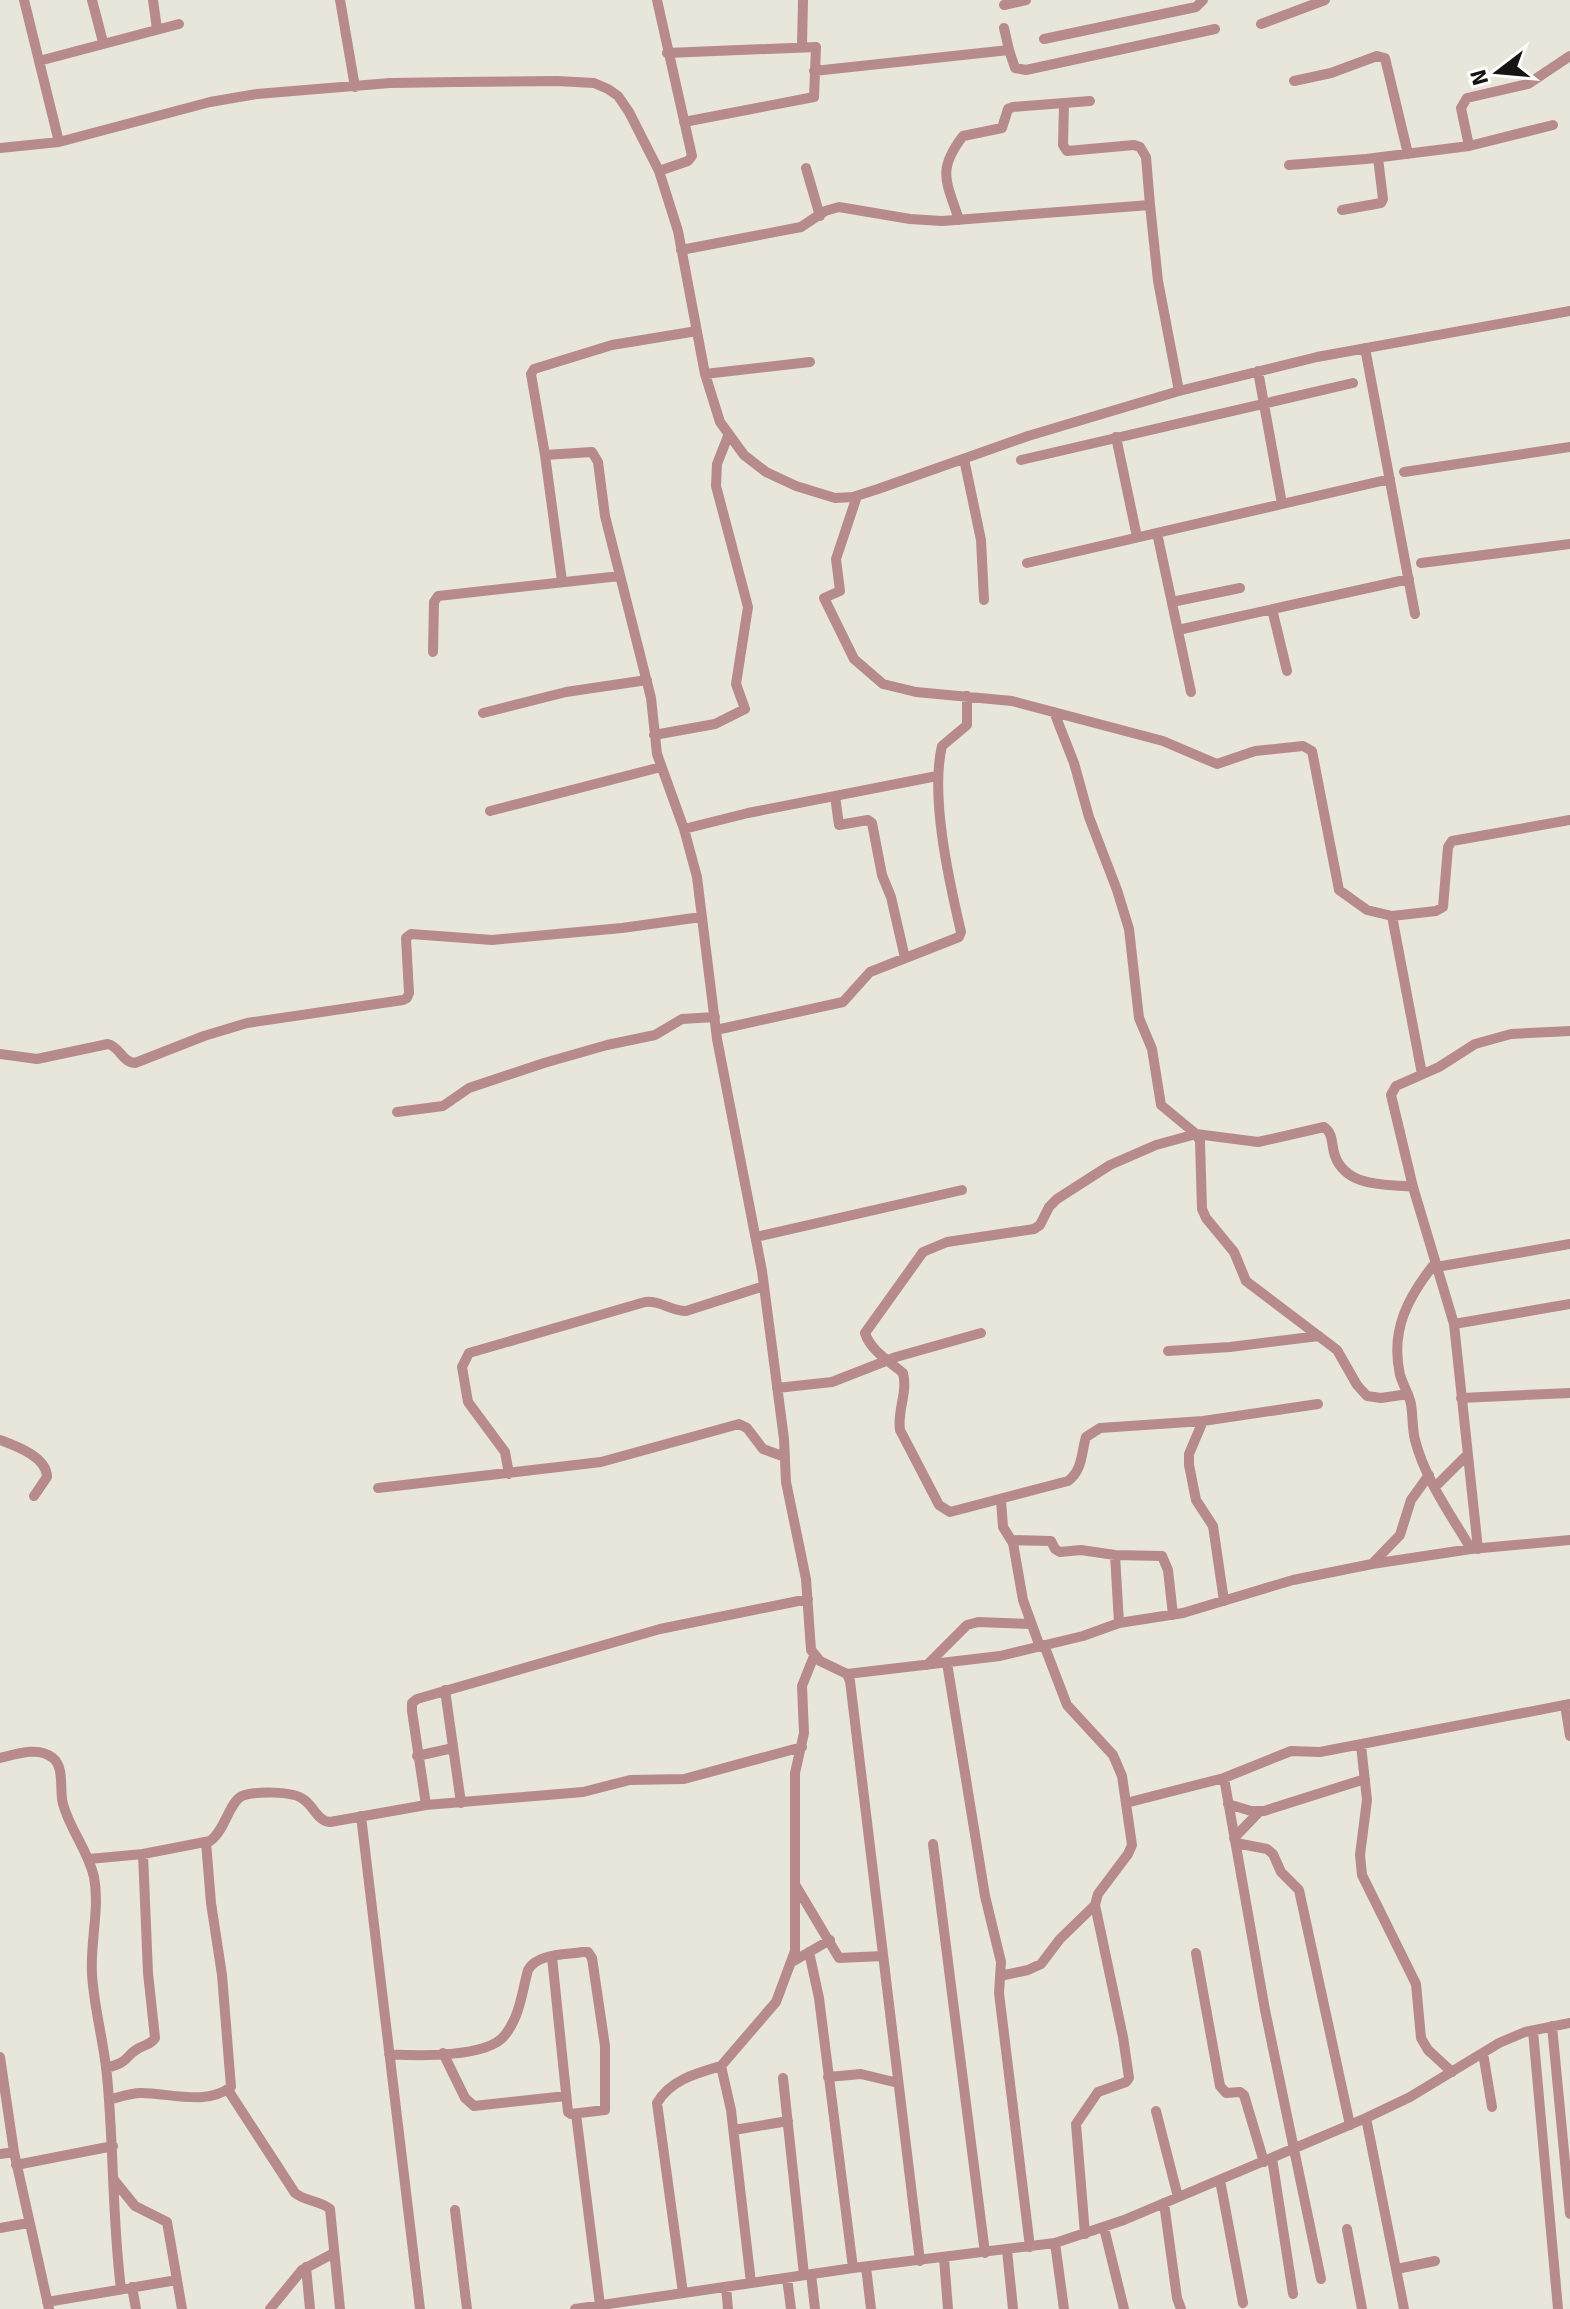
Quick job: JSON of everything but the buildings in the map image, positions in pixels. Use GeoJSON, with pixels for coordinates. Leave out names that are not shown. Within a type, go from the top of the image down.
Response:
{"type":"FeatureCollection","features":[{"type":"Feature","properties":{"kind":"street"},"geometry":{"type":"LineString","coordinates":[[24,0],[59,142]]}},
{"type":"Feature","properties":{"kind":"street"},"geometry":{"type":"LineString","coordinates":[[92,0],[103,42]]}},
{"type":"Feature","properties":{"kind":"street"},"geometry":{"type":"LineString","coordinates":[[153,0],[157,29]]}},
{"type":"Feature","properties":{"kind":"street"},"geometry":{"type":"LineString","coordinates":[[340,0],[355,87]]}},
{"type":"Feature","properties":{"kind":"street"},"geometry":{"type":"LineString","coordinates":[[657,0],[692,158],[659,171]]}},
{"type":"Feature","properties":{"kind":"street"},"geometry":{"type":"LineString","coordinates":[[802,46],[803,0]]}},
{"type":"Feature","properties":{"kind":"street"},"geometry":{"type":"LineString","coordinates":[[1004,5],[1026,0]]}},
{"type":"Feature","properties":{"kind":"street"},"geometry":{"type":"LineString","coordinates":[[1044,39],[1196,7],[1203,0]]}},
{"type":"Feature","properties":{"kind":"street"},"geometry":{"type":"LineString","coordinates":[[1261,24],[1325,0]]}},
{"type":"Feature","properties":{"kind":"street"},"geometry":{"type":"LineString","coordinates":[[39,61],[179,24]]}},
{"type":"Feature","properties":{"kind":"street"},"geometry":{"type":"LineString","coordinates":[[1004,28],[1015,68],[1026,70],[1215,29]]}},
{"type":"Feature","properties":{"kind":"street"},"geometry":{"type":"LineString","coordinates":[[667,53],[816,47],[814,97],[684,122]]}},
{"type":"Feature","properties":{"kind":"street"},"geometry":{"type":"LineString","coordinates":[[814,71],[1009,50]]}},
{"type":"Feature","properties":{"kind":"street"},"geometry":{"type":"LineString","coordinates":[[1294,81],[1331,73],[1377,56],[1385,58],[1408,154]]}},
{"type":"Feature","properties":{"kind":"street"},"geometry":{"type":"LineString","coordinates":[[1469,146],[1462,114],[1463,102],[1467,98],[1528,84],[1570,56]]}},
{"type":"Feature","properties":{"kind":"street"},"geometry":{"type":"LineString","coordinates":[[0,148],[59,142],[210,102],[257,94],[390,83],[594,83],[618,96],[659,171],[681,250],[705,374],[720,422],[728,436],[744,455],[766,472],[796,486],[835,498],[857,496],[1179,391],[1258,371],[1365,348],[1569,314]]}},
{"type":"Feature","properties":{"kind":"street"},"geometry":{"type":"LineString","coordinates":[[959,220],[944,172],[961,138],[973,132],[1002,128],[1008,109],[1013,107],[1090,101]]}},
{"type":"Feature","properties":{"kind":"street"},"geometry":{"type":"LineString","coordinates":[[1064,103],[1063,145],[1067,151],[1134,145],[1146,157],[1158,281],[1179,391]]}},
{"type":"Feature","properties":{"kind":"street"},"geometry":{"type":"LineString","coordinates":[[1289,165],[1469,146],[1553,125]]}},
{"type":"Feature","properties":{"kind":"street"},"geometry":{"type":"LineString","coordinates":[[1342,210],[1381,203],[1378,158]]}},
{"type":"Feature","properties":{"kind":"street"},"geometry":{"type":"LineString","coordinates":[[806,168],[820,216]]}},
{"type":"Feature","properties":{"kind":"street"},"geometry":{"type":"LineString","coordinates":[[681,250],[801,227],[829,209],[839,207],[919,220],[959,220],[1150,205]]}},
{"type":"Feature","properties":{"kind":"street"},"geometry":{"type":"LineString","coordinates":[[562,581],[532,370],[612,345],[697,331]]}},
{"type":"Feature","properties":{"kind":"street"},"geometry":{"type":"LineString","coordinates":[[1365,348],[1415,614]]}},
{"type":"Feature","properties":{"kind":"street"},"geometry":{"type":"LineString","coordinates":[[705,374],[810,362]]}},
{"type":"Feature","properties":{"kind":"street"},"geometry":{"type":"LineString","coordinates":[[1258,371],[1282,504]]}},
{"type":"Feature","properties":{"kind":"street"},"geometry":{"type":"LineString","coordinates":[[1021,460],[1353,383]]}},
{"type":"Feature","properties":{"kind":"street"},"geometry":{"type":"LineString","coordinates":[[654,735],[715,724],[745,709],[736,684],[748,607],[716,486],[717,464],[728,436]]}},
{"type":"Feature","properties":{"kind":"street"},"geometry":{"type":"LineString","coordinates":[[1116,437],[1137,537]]}},
{"type":"Feature","properties":{"kind":"street"},"geometry":{"type":"LineString","coordinates":[[1404,472],[1570,447]]}},
{"type":"Feature","properties":{"kind":"street"},"geometry":{"type":"LineString","coordinates":[[545,455],[594,454],[602,481],[605,516],[647,680],[661,767],[684,829],[697,877],[716,1030],[764,1286],[786,1482],[802,1554],[810,1643],[814,1656],[802,1686],[804,1733],[795,1782],[796,1936],[792,1962],[776,2002],[721,2066],[682,2079],[657,2103],[683,2293]]}},
{"type":"Feature","properties":{"kind":"street"},"geometry":{"type":"LineString","coordinates":[[964,459],[981,540],[984,600]]}},
{"type":"Feature","properties":{"kind":"street"},"geometry":{"type":"LineString","coordinates":[[1027,563],[1390,479]]}},
{"type":"Feature","properties":{"kind":"street"},"geometry":{"type":"LineString","coordinates":[[857,496],[836,559],[840,591],[824,598],[847,648],[861,667],[883,684],[904,691],[1012,701],[1163,741],[1217,764],[1255,751],[1308,747],[1313,755],[1339,890],[1367,910],[1392,916],[1436,911],[1443,907],[1448,847],[1452,841],[1570,820]]}},
{"type":"Feature","properties":{"kind":"street"},"geometry":{"type":"LineString","coordinates":[[1157,533],[1191,692]]}},
{"type":"Feature","properties":{"kind":"street"},"geometry":{"type":"LineString","coordinates":[[1421,563],[1570,544]]}},
{"type":"Feature","properties":{"kind":"street"},"geometry":{"type":"LineString","coordinates":[[433,652],[434,602],[438,596],[620,576]]}},
{"type":"Feature","properties":{"kind":"street"},"geometry":{"type":"LineString","coordinates":[[1178,630],[1409,579]]}},
{"type":"Feature","properties":{"kind":"street"},"geometry":{"type":"LineString","coordinates":[[1172,602],[1240,588]]}},
{"type":"Feature","properties":{"kind":"street"},"geometry":{"type":"LineString","coordinates":[[1272,609],[1287,671]]}},
{"type":"Feature","properties":{"kind":"street"},"geometry":{"type":"LineString","coordinates":[[483,713],[566,692],[647,680]]}},
{"type":"Feature","properties":{"kind":"street"},"geometry":{"type":"LineString","coordinates":[[716,1030],[843,1002],[870,972],[960,935],[947,868],[937,776],[943,744],[967,728],[967,696]]}},
{"type":"Feature","properties":{"kind":"street"},"geometry":{"type":"LineString","coordinates":[[1054,712],[1129,929],[1139,1018],[1152,1049],[1159,1102],[1165,1111],[1196,1134],[1201,1147],[1200,1202],[1206,1218],[1234,1252],[1246,1281],[1341,1354],[1357,1385],[1367,1396],[1381,1398],[1408,1394]]}},
{"type":"Feature","properties":{"kind":"street"},"geometry":{"type":"LineString","coordinates":[[490,811],[661,767]]}},
{"type":"Feature","properties":{"kind":"street"},"geometry":{"type":"LineString","coordinates":[[684,829],[937,776]]}},
{"type":"Feature","properties":{"kind":"street"},"geometry":{"type":"LineString","coordinates":[[835,796],[839,825],[868,820],[872,823],[882,875],[891,897],[905,958]]}},
{"type":"Feature","properties":{"kind":"street"},"geometry":{"type":"LineString","coordinates":[[1392,916],[1422,1074]]}},
{"type":"Feature","properties":{"kind":"street"},"geometry":{"type":"LineString","coordinates":[[0,1054],[37,1059],[108,1044],[114,1046],[129,1063],[135,1063],[247,1023],[403,1000],[409,993],[406,938],[411,934],[492,940],[701,917]]}},
{"type":"Feature","properties":{"kind":"street"},"geometry":{"type":"LineString","coordinates":[[397,1112],[443,1106],[469,1088],[583,1051],[655,1035],[682,1019],[715,1017]]}},
{"type":"Feature","properties":{"kind":"street"},"geometry":{"type":"LineString","coordinates":[[1474,1549],[1454,1324],[1413,1187],[1391,1095],[1396,1086],[1482,1042],[1511,1034],[1570,1031]]}},
{"type":"Feature","properties":{"kind":"street"},"geometry":{"type":"LineString","coordinates":[[1318,1404],[1203,1421],[1093,1430],[1086,1437],[1081,1465],[1073,1477],[1001,1500],[950,1512],[939,1505],[900,1430],[905,1386],[903,1373],[886,1361],[867,1340],[865,1333],[923,1252],[947,1242],[1034,1229],[1040,1225],[1052,1203],[1110,1165],[1156,1145],[1196,1134],[1258,1142],[1324,1127],[1330,1132],[1338,1160],[1356,1180],[1413,1187]]}},
{"type":"Feature","properties":{"kind":"street"},"geometry":{"type":"LineString","coordinates":[[756,1237],[962,1190]]}},
{"type":"Feature","properties":{"kind":"street"},"geometry":{"type":"LineString","coordinates":[[1474,1549],[1435,1487],[1415,1441],[1408,1394],[1399,1369],[1398,1328],[1409,1299],[1436,1265],[1570,1244]]}},
{"type":"Feature","properties":{"kind":"street"},"geometry":{"type":"LineString","coordinates":[[509,1474],[507,1456],[502,1447],[468,1402],[462,1367],[469,1353],[645,1302],[653,1301],[673,1310],[686,1311],[764,1286]]}},
{"type":"Feature","properties":{"kind":"street"},"geometry":{"type":"LineString","coordinates":[[1454,1324],[1570,1304]]}},
{"type":"Feature","properties":{"kind":"street"},"geometry":{"type":"LineString","coordinates":[[777,1388],[832,1382],[886,1361],[981,1333]]}},
{"type":"Feature","properties":{"kind":"street"},"geometry":{"type":"LineString","coordinates":[[1168,1351],[1319,1336]]}},
{"type":"Feature","properties":{"kind":"street"},"geometry":{"type":"LineString","coordinates":[[1461,1398],[1570,1393]]}},
{"type":"Feature","properties":{"kind":"street"},"geometry":{"type":"LineString","coordinates":[[1203,1421],[1188,1460],[1196,1500],[1213,1526],[1224,1601]]}},
{"type":"Feature","properties":{"kind":"street"},"geometry":{"type":"LineString","coordinates":[[378,1488],[601,1462],[739,1424],[747,1428],[763,1449],[785,1457]]}},
{"type":"Feature","properties":{"kind":"street"},"geometry":{"type":"LineString","coordinates":[[0,1440],[37,1459],[45,1467],[47,1477],[34,1496]]}},
{"type":"Feature","properties":{"kind":"street"},"geometry":{"type":"LineString","coordinates":[[1435,1487],[1467,1455]]}},
{"type":"Feature","properties":{"kind":"street"},"geometry":{"type":"LineString","coordinates":[[1372,1564],[1400,1535],[1411,1500],[1429,1475]]}},
{"type":"Feature","properties":{"kind":"street"},"geometry":{"type":"LineString","coordinates":[[1001,1500],[1003,1527],[1011,1540],[1019,1584],[1031,1624],[1067,1705],[1117,1761],[1132,1837],[1131,1850],[1098,1894],[1095,1905],[1129,2078],[1126,2082],[1098,2092],[1076,2124],[1085,2234]]}},
{"type":"Feature","properties":{"kind":"street"},"geometry":{"type":"LineString","coordinates":[[1011,1540],[1051,1541],[1058,1551],[1165,1557],[1173,1615]]}},
{"type":"Feature","properties":{"kind":"street"},"geometry":{"type":"LineString","coordinates":[[814,1656],[847,1674],[1000,1656],[1119,1623],[1173,1615],[1293,1580],[1372,1564],[1474,1549],[1570,1540]]}},
{"type":"Feature","properties":{"kind":"street"},"geometry":{"type":"LineString","coordinates":[[1115,1555],[1119,1623]]}},
{"type":"Feature","properties":{"kind":"street"},"geometry":{"type":"LineString","coordinates":[[426,1805],[412,1703],[422,1696],[660,1629],[808,1599]]}},
{"type":"Feature","properties":{"kind":"street"},"geometry":{"type":"LineString","coordinates":[[927,1665],[959,1630],[971,1623],[1031,1624]]}},
{"type":"Feature","properties":{"kind":"street"},"geometry":{"type":"LineString","coordinates":[[947,1663],[983,1887],[1001,1962],[999,1993],[1030,2247]]}},
{"type":"Feature","properties":{"kind":"street"},"geometry":{"type":"LineString","coordinates":[[847,1674],[920,2261]]}},
{"type":"Feature","properties":{"kind":"street"},"geometry":{"type":"LineString","coordinates":[[445,1690],[461,1803]]}},
{"type":"Feature","properties":{"kind":"street"},"geometry":{"type":"LineString","coordinates":[[1126,1803],[1224,1778],[1291,1751],[1320,1752],[1568,1705],[1570,1736]]}},
{"type":"Feature","properties":{"kind":"street"},"geometry":{"type":"LineString","coordinates":[[1361,1745],[1367,1812],[1360,1855],[1362,1875],[1416,1984],[1421,2038],[1428,2050],[1452,2072]]}},
{"type":"Feature","properties":{"kind":"street"},"geometry":{"type":"LineString","coordinates":[[89,1859],[143,1854],[206,1842],[219,1834],[236,1801],[242,1796],[270,1792],[299,1796],[325,1822],[426,1805],[583,1792],[630,1780],[684,1779],[802,1747]]}},
{"type":"Feature","properties":{"kind":"street"},"geometry":{"type":"LineString","coordinates":[[417,1756],[453,1748]]}},
{"type":"Feature","properties":{"kind":"street"},"geometry":{"type":"LineString","coordinates":[[0,1758],[35,1751],[55,1759],[64,1808],[89,1859],[96,1891],[92,1975],[109,2100],[115,2234],[126,2288],[136,2309]]}},
{"type":"Feature","properties":{"kind":"street"},"geometry":{"type":"LineString","coordinates":[[1224,1778],[1265,2010],[1321,2279]]}},
{"type":"Feature","properties":{"kind":"street"},"geometry":{"type":"LineString","coordinates":[[1228,1804],[1260,1811],[1365,1779]]}},
{"type":"Feature","properties":{"kind":"street"},"geometry":{"type":"LineString","coordinates":[[1235,1840],[1260,1811]]}},
{"type":"Feature","properties":{"kind":"street"},"geometry":{"type":"LineString","coordinates":[[361,1816],[420,2309]]}},
{"type":"Feature","properties":{"kind":"street"},"geometry":{"type":"LineString","coordinates":[[1235,1840],[1267,1849],[1273,1854],[1281,1872],[1299,1890],[1350,2125]]}},
{"type":"Feature","properties":{"kind":"street"},"geometry":{"type":"LineString","coordinates":[[109,2100],[140,2093],[190,2098],[228,2090],[232,2084],[206,1842]]}},
{"type":"Feature","properties":{"kind":"street"},"geometry":{"type":"LineString","coordinates":[[933,1844],[985,2253]]}},
{"type":"Feature","properties":{"kind":"street"},"geometry":{"type":"LineString","coordinates":[[106,2068],[122,2064],[137,2049],[155,2040],[149,1991],[143,1854]]}},
{"type":"Feature","properties":{"kind":"street"},"geometry":{"type":"LineString","coordinates":[[795,1884],[839,1958],[883,1956]]}},
{"type":"Feature","properties":{"kind":"street"},"geometry":{"type":"LineString","coordinates":[[1000,1976],[1041,1964],[1060,1939],[1095,1905]]}},
{"type":"Feature","properties":{"kind":"street"},"geometry":{"type":"LineString","coordinates":[[792,1962],[830,1940]]}},
{"type":"Feature","properties":{"kind":"street"},"geometry":{"type":"LineString","coordinates":[[389,2054],[443,2053],[483,2048],[502,2039],[519,2007],[530,1965],[535,1960],[552,1957],[586,1952],[592,1958],[605,2046],[607,2106],[602,2111],[568,2112],[552,1957]]}},
{"type":"Feature","properties":{"kind":"street"},"geometry":{"type":"LineString","coordinates":[[809,1952],[819,1998],[853,2268]]}},
{"type":"Feature","properties":{"kind":"street"},"geometry":{"type":"LineString","coordinates":[[1196,1953],[1220,2086],[1226,2093],[1240,2092],[1244,2095],[1268,2160],[1293,2294]]}},
{"type":"Feature","properties":{"kind":"street"},"geometry":{"type":"LineString","coordinates":[[576,2309],[853,2268],[1055,2243],[1104,2228],[1366,2118],[1410,2097],[1499,2043],[1570,2023]]}},
{"type":"Feature","properties":{"kind":"street"},"geometry":{"type":"LineString","coordinates":[[1552,2026],[1570,2214]]}},
{"type":"Feature","properties":{"kind":"street"},"geometry":{"type":"LineString","coordinates":[[1533,2031],[1558,2309]]}},
{"type":"Feature","properties":{"kind":"street"},"geometry":{"type":"LineString","coordinates":[[443,2053],[465,2098],[474,2106],[566,2096]]}},
{"type":"Feature","properties":{"kind":"street"},"geometry":{"type":"LineString","coordinates":[[1483,2053],[1492,2107]]}},
{"type":"Feature","properties":{"kind":"street"},"geometry":{"type":"LineString","coordinates":[[0,2057],[16,2165],[48,2305],[177,2280]]}},
{"type":"Feature","properties":{"kind":"street"},"geometry":{"type":"LineString","coordinates":[[721,2066],[734,2130],[751,2283]]}},
{"type":"Feature","properties":{"kind":"street"},"geometry":{"type":"LineString","coordinates":[[828,2077],[861,2074],[898,2083]]}},
{"type":"Feature","properties":{"kind":"street"},"geometry":{"type":"LineString","coordinates":[[783,2078],[815,2309]]}},
{"type":"Feature","properties":{"kind":"street"},"geometry":{"type":"LineString","coordinates":[[228,2090],[295,2193],[330,2209],[340,2309]]}},
{"type":"Feature","properties":{"kind":"street"},"geometry":{"type":"LineString","coordinates":[[1156,2111],[1178,2197]]}},
{"type":"Feature","properties":{"kind":"street"},"geometry":{"type":"LineString","coordinates":[[576,2114],[600,2305]]}},
{"type":"Feature","properties":{"kind":"street"},"geometry":{"type":"LineString","coordinates":[[1366,2118],[1404,2309]]}},
{"type":"Feature","properties":{"kind":"street"},"geometry":{"type":"LineString","coordinates":[[734,2130],[788,2121]]}},
{"type":"Feature","properties":{"kind":"street"},"geometry":{"type":"LineString","coordinates":[[16,2165],[113,2146]]}},
{"type":"Feature","properties":{"kind":"street"},"geometry":{"type":"LineString","coordinates":[[0,2154],[14,2152]]}},
{"type":"Feature","properties":{"kind":"street"},"geometry":{"type":"LineString","coordinates":[[114,2180],[135,2206],[167,2222],[182,2309]]}},
{"type":"Feature","properties":{"kind":"street"},"geometry":{"type":"LineString","coordinates":[[1220,2180],[1243,2303]]}},
{"type":"Feature","properties":{"kind":"street"},"geometry":{"type":"LineString","coordinates":[[1164,2203],[1181,2309]]}},
{"type":"Feature","properties":{"kind":"street"},"geometry":{"type":"LineString","coordinates":[[455,2210],[467,2309]]}},
{"type":"Feature","properties":{"kind":"street"},"geometry":{"type":"LineString","coordinates":[[0,2228],[28,2223]]}},
{"type":"Feature","properties":{"kind":"street"},"geometry":{"type":"LineString","coordinates":[[1104,2228],[1124,2309]]}},
{"type":"Feature","properties":{"kind":"street"},"geometry":{"type":"LineString","coordinates":[[1347,2229],[1362,2309]]}},
{"type":"Feature","properties":{"kind":"street"},"geometry":{"type":"LineString","coordinates":[[1055,2243],[1064,2309]]}},
{"type":"Feature","properties":{"kind":"street"},"geometry":{"type":"LineString","coordinates":[[1007,2250],[1013,2309]]}},
{"type":"Feature","properties":{"kind":"street"},"geometry":{"type":"LineString","coordinates":[[270,2309],[306,2267],[334,2253]]}},
{"type":"Feature","properties":{"kind":"street"},"geometry":{"type":"LineString","coordinates":[[944,2258],[948,2309]]}},
{"type":"Feature","properties":{"kind":"street"},"geometry":{"type":"LineString","coordinates":[[1397,2269],[1435,2261]]}},
{"type":"Feature","properties":{"kind":"street"},"geometry":{"type":"LineString","coordinates":[[306,2267],[310,2309]]}},
{"type":"Feature","properties":{"kind":"street"},"geometry":{"type":"LineString","coordinates":[[866,2267],[871,2309]]}},
{"type":"Feature","properties":{"kind":"street"},"geometry":{"type":"LineString","coordinates":[[787,2278],[791,2309]]}},
{"type":"Feature","properties":{"kind":"street"},"geometry":{"type":"LineString","coordinates":[[726,2287],[728,2309]]}}]}
